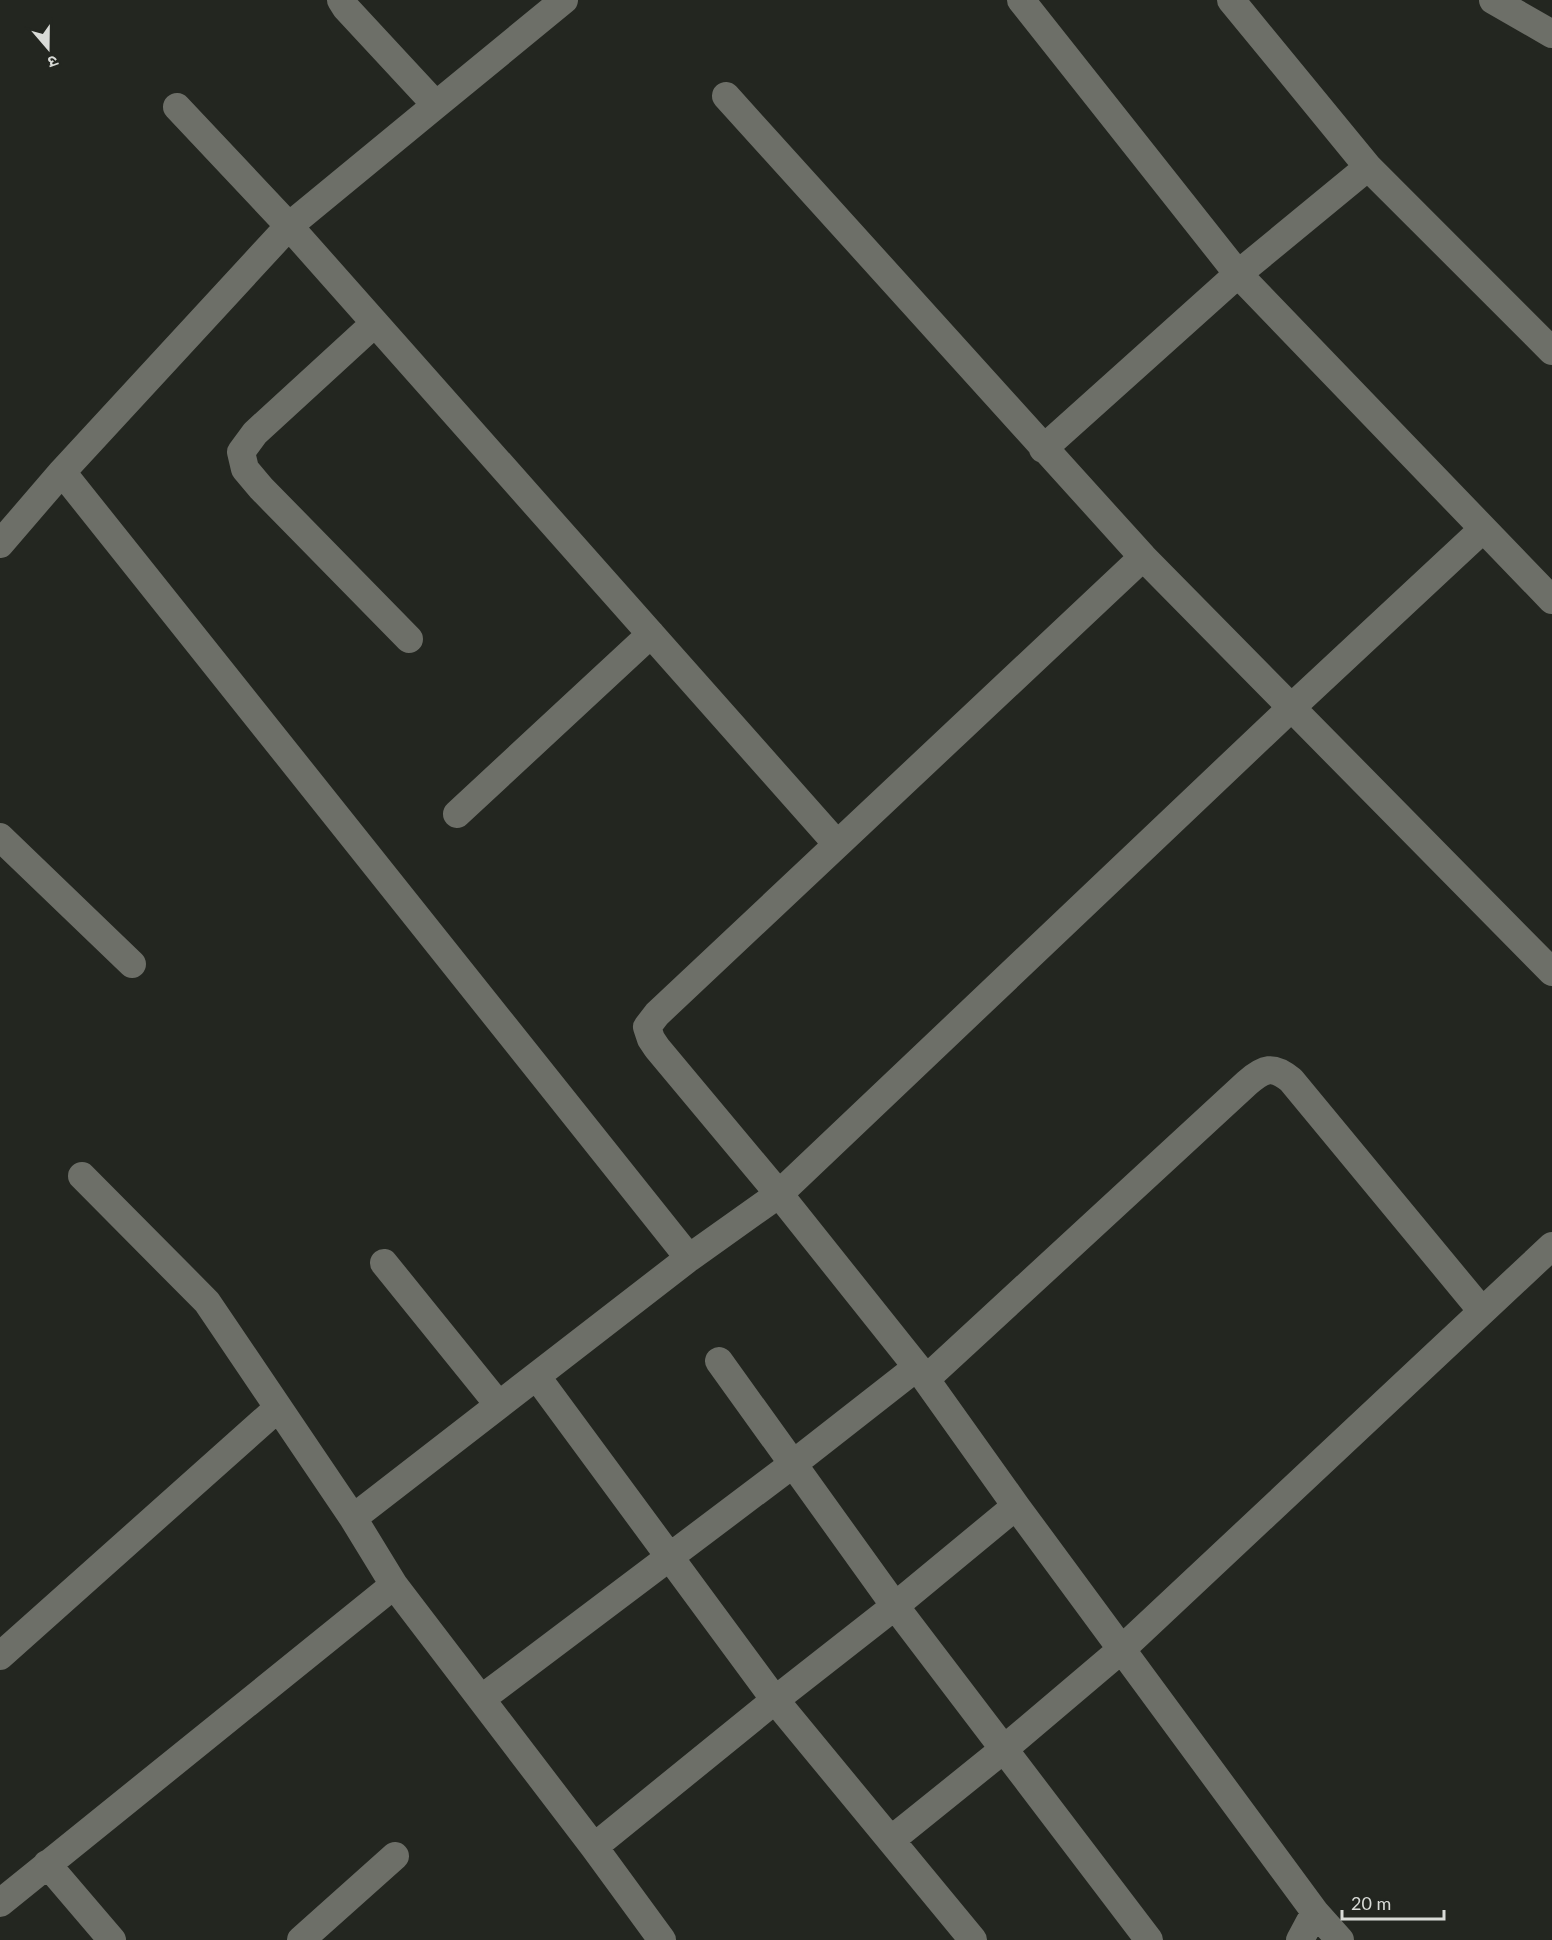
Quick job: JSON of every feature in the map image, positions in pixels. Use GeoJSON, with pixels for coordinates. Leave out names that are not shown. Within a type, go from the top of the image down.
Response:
{"type":"FeatureCollection","features":[{"type":"Feature","properties":{"kind":"street"},"geometry":{"type":"LineString","coordinates":[[341,0],[346,9],[436,105]]}},
{"type":"Feature","properties":{"kind":"street"},"geometry":{"type":"LineString","coordinates":[[0,544],[62,472],[289,226],[564,0]]}},
{"type":"Feature","properties":{"kind":"street"},"geometry":{"type":"LineString","coordinates":[[1231,0],[1368,167],[1552,351]]}},
{"type":"Feature","properties":{"kind":"street"},"geometry":{"type":"LineString","coordinates":[[1493,0],[1552,34]]}},
{"type":"Feature","properties":{"kind":"street"},"geometry":{"type":"LineString","coordinates":[[1025,1],[1238,274],[1552,600]]}},
{"type":"Feature","properties":{"kind":"street"},"geometry":{"type":"LineString","coordinates":[[726,96],[1143,557],[1552,972]]}},
{"type":"Feature","properties":{"kind":"street"},"geometry":{"type":"LineString","coordinates":[[177,106],[289,226],[837,844]]}},
{"type":"Feature","properties":{"kind":"street"},"geometry":{"type":"LineString","coordinates":[[1043,448],[1238,274],[1368,167]]}},
{"type":"Feature","properties":{"kind":"street"},"geometry":{"type":"LineString","coordinates":[[375,323],[255,434],[241,452],[244,469],[409,639]]}},
{"type":"Feature","properties":{"kind":"street"},"geometry":{"type":"LineString","coordinates":[[62,472],[689,1258]]}},
{"type":"Feature","properties":{"kind":"street"},"geometry":{"type":"LineString","coordinates":[[352,1518],[689,1258],[779,1194],[1483,529]]}},
{"type":"Feature","properties":{"kind":"street"},"geometry":{"type":"LineString","coordinates":[[1143,557],[657,1014],[648,1027],[651,1039],[657,1048],[779,1194],[921,1373],[1315,1912],[1340,1940]]}},
{"type":"Feature","properties":{"kind":"street"},"geometry":{"type":"LineString","coordinates":[[458,814],[651,634]]}},
{"type":"Feature","properties":{"kind":"street"},"geometry":{"type":"LineString","coordinates":[[0,837],[132,964]]}},
{"type":"Feature","properties":{"kind":"street"},"geometry":{"type":"LineString","coordinates":[[481,1699],[793,1464],[921,1373],[1258,1073],[1271,1070],[1281,1072],[1291,1080],[1482,1311]]}},
{"type":"Feature","properties":{"kind":"street"},"geometry":{"type":"LineString","coordinates":[[82,1176],[207,1302],[352,1518],[394,1585],[662,1940]]}},
{"type":"Feature","properties":{"kind":"street"},"geometry":{"type":"LineString","coordinates":[[891,1840],[1004,1749],[1122,1649],[1552,1246]]}},
{"type":"Feature","properties":{"kind":"street"},"geometry":{"type":"LineString","coordinates":[[384,1263],[498,1404]]}},
{"type":"Feature","properties":{"kind":"street"},"geometry":{"type":"LineString","coordinates":[[720,1361],[895,1606],[1149,1940]]}},
{"type":"Feature","properties":{"kind":"street"},"geometry":{"type":"LineString","coordinates":[[537,1377],[775,1700],[973,1940]]}},
{"type":"Feature","properties":{"kind":"street"},"geometry":{"type":"LineString","coordinates":[[0,1656],[278,1408]]}},
{"type":"Feature","properties":{"kind":"street"},"geometry":{"type":"LineString","coordinates":[[594,1847],[1016,1506]]}},
{"type":"Feature","properties":{"kind":"street"},"geometry":{"type":"LineString","coordinates":[[0,1903],[394,1585]]}},
{"type":"Feature","properties":{"kind":"street"},"geometry":{"type":"LineString","coordinates":[[301,1940],[395,1856]]}},
{"type":"Feature","properties":{"kind":"street"},"geometry":{"type":"LineString","coordinates":[[47,1864],[112,1940]]}},
{"type":"Feature","properties":{"kind":"street"},"geometry":{"type":"LineString","coordinates":[[1300,1940],[1315,1912]]}}]}
